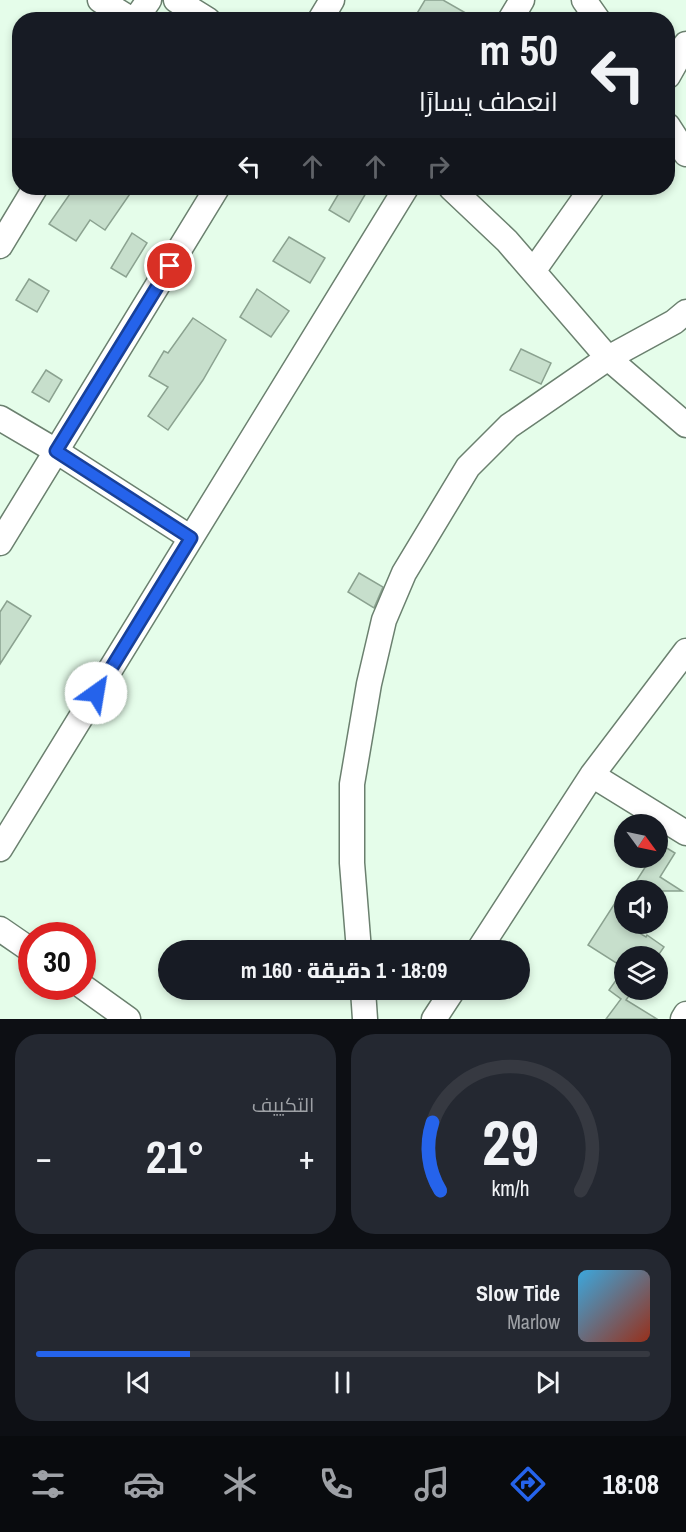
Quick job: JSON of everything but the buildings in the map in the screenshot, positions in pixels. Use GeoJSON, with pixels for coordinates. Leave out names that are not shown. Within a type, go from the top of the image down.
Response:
{"type":"FeatureCollection","features":[{"type":"Feature","properties":{"kind":"street"},"geometry":{"type":"LineString","coordinates":[[100,0],[120,12]]}},
{"type":"Feature","properties":{"kind":"street"},"geometry":{"type":"LineString","coordinates":[[176,0],[195,12]]}},
{"type":"Feature","properties":{"kind":"street"},"geometry":{"type":"LineString","coordinates":[[675,64],[686,44]]}},
{"type":"Feature","properties":{"kind":"street"},"geometry":{"type":"LineString","coordinates":[[675,137],[686,154]]}},
{"type":"Feature","properties":{"kind":"street"},"geometry":{"type":"LineString","coordinates":[[4,231],[30,195]]}},
{"type":"Feature","properties":{"kind":"street"},"geometry":{"type":"LineString","coordinates":[[0,543],[213,195]]}},
{"type":"Feature","properties":{"kind":"street"},"geometry":{"type":"LineString","coordinates":[[0,849],[402,195]]}},
{"type":"Feature","properties":{"kind":"street"},"geometry":{"type":"LineString","coordinates":[[459,195],[478,211],[534,270],[609,358],[686,425]]}},
{"type":"Feature","properties":{"kind":"street"},"geometry":{"type":"LineString","coordinates":[[534,270],[587,195]]}},
{"type":"Feature","properties":{"kind":"street"},"geometry":{"type":"LineString","coordinates":[[358,940],[352,863],[352,784],[369,684],[388,611],[404,573],[468,467],[509,426],[609,358],[674,322],[686,312]]}},
{"type":"Feature","properties":{"kind":"street"},"geometry":{"type":"LineString","coordinates":[[0,418],[56,451],[191,538]]}},
{"type":"Feature","properties":{"kind":"street"},"geometry":{"type":"LineString","coordinates":[[485,940],[592,775],[686,651]]}},
{"type":"Feature","properties":{"kind":"street"},"geometry":{"type":"LineString","coordinates":[[592,775],[686,833]]}},
{"type":"Feature","properties":{"kind":"street"},"geometry":{"type":"LineString","coordinates":[[0,929],[18,941]]}},
{"type":"Feature","properties":{"kind":"street"},"geometry":{"type":"LineString","coordinates":[[364,1000],[365,1019]]}},
{"type":"Feature","properties":{"kind":"street"},"geometry":{"type":"LineString","coordinates":[[434,1019],[446,1000]]}},
{"type":"Feature","properties":{"kind":"street"},"geometry":{"type":"LineString","coordinates":[[97,1010],[128,1019]]}},
{"type":"Feature","properties":{"kind":"street"},"geometry":{"type":"LineString","coordinates":[[683,1019],[686,1014]]}},
{"type":"Feature","properties":{"kind":"route"},"geometry":{"type":"LineString","coordinates":[[96,693],[191,538],[56,451],[170,266]]}}]}
